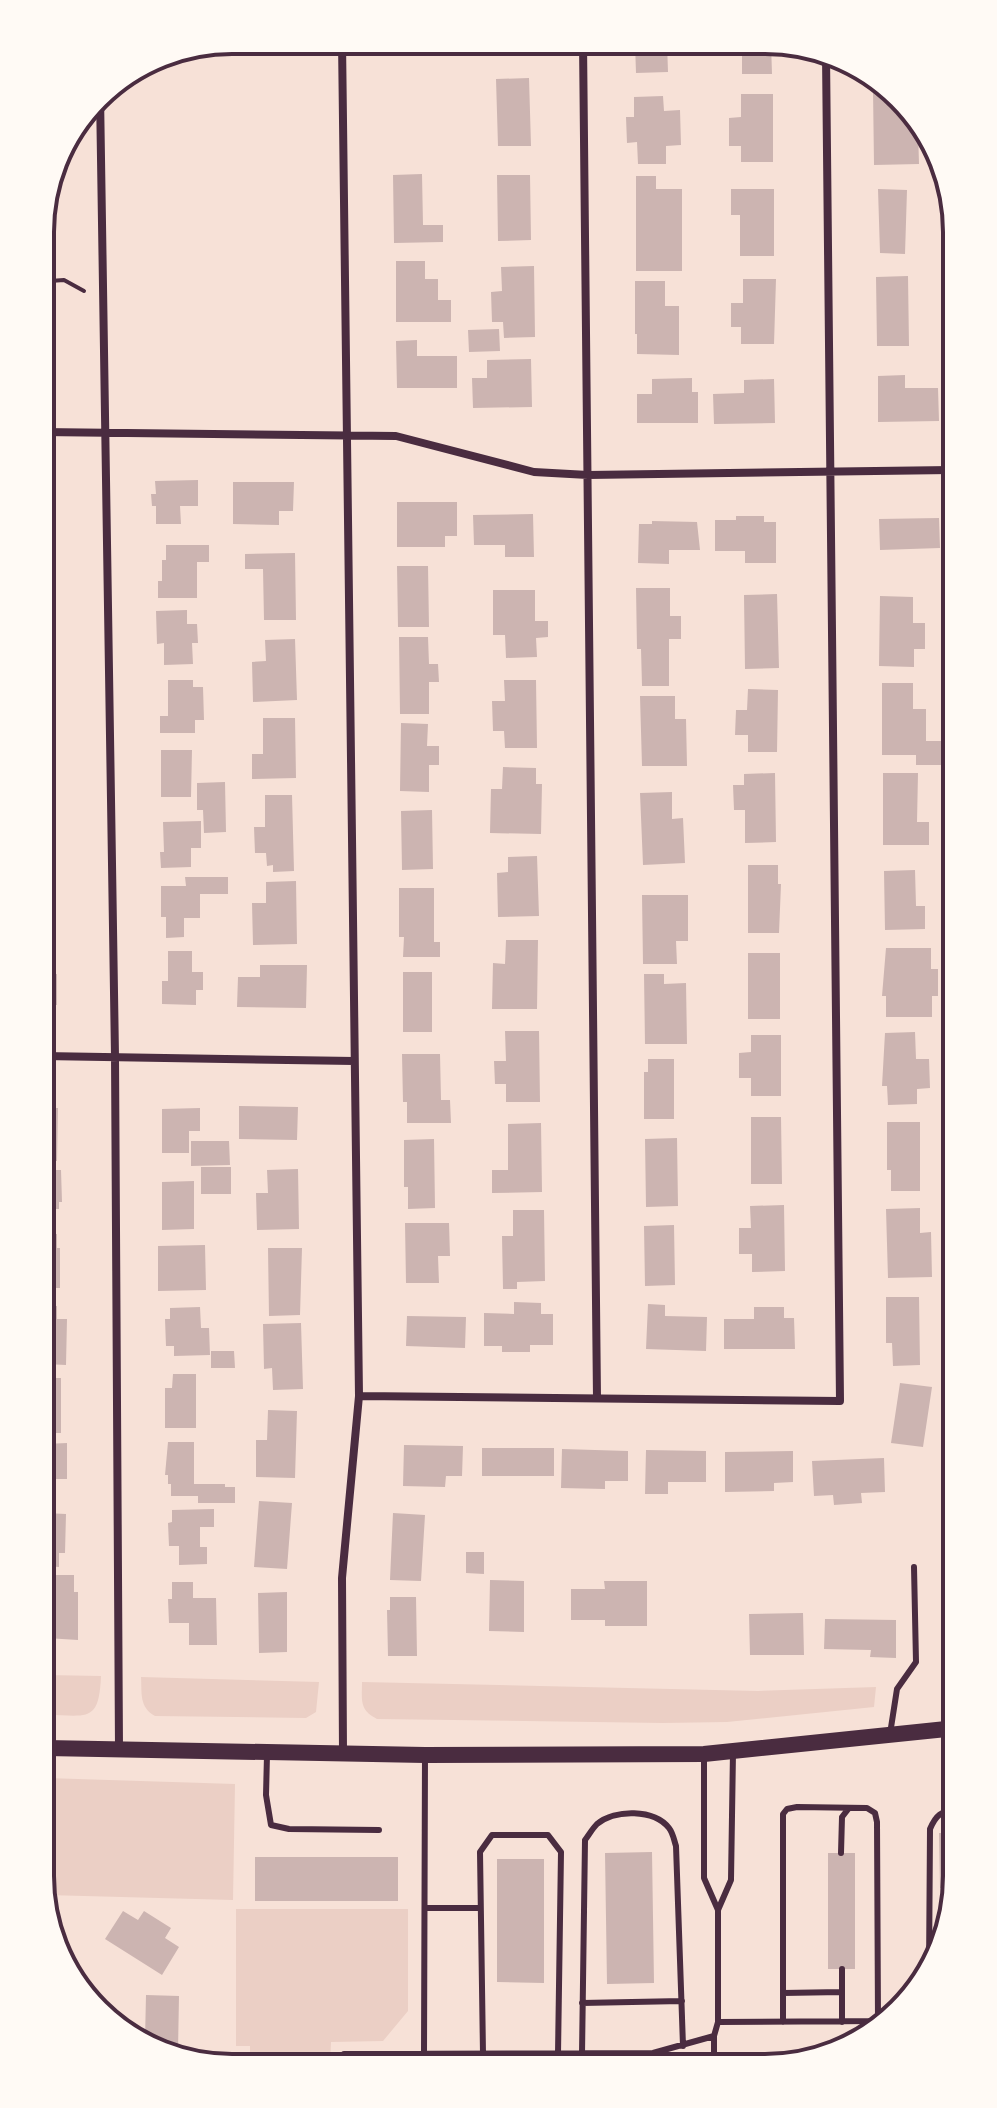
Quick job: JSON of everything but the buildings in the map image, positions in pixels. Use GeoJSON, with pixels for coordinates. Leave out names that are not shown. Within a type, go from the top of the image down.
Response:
{"type":"FeatureCollection","features":[{"type":"Feature","properties":{"kind":"main road"},"geometry":{"type":"LineString","coordinates":[[54,1748],[425,1755],[704,1754],[943,1729]]}},
{"type":"Feature","properties":{"kind":"street"},"geometry":{"type":"LineString","coordinates":[[342,54],[359,1396],[342,1578],[343,1753]]}},
{"type":"Feature","properties":{"kind":"street"},"geometry":{"type":"LineString","coordinates":[[583,54],[597,1398]]}},
{"type":"Feature","properties":{"kind":"street"},"geometry":{"type":"LineString","coordinates":[[359,1396],[840,1401],[826,65]]}},
{"type":"Feature","properties":{"kind":"street"},"geometry":{"type":"LineString","coordinates":[[100,113],[115,1056],[119,1749]]}},
{"type":"Feature","properties":{"kind":"street"},"geometry":{"type":"LineString","coordinates":[[54,432],[396,436],[534,472],[588,475],[943,470]]}},
{"type":"Feature","properties":{"kind":"street"},"geometry":{"type":"LineString","coordinates":[[54,1056],[354,1061]]}},
{"type":"Feature","properties":{"kind":"lane"},"geometry":{"type":"LineString","coordinates":[[885,1735],[897,1689],[916,1662],[914,1567]]}},
{"type":"Feature","properties":{"kind":"lane"},"geometry":{"type":"LineString","coordinates":[[267,1752],[266,1795],[271,1825],[289,1829],[379,1830]]}},
{"type":"Feature","properties":{"kind":"lane"},"geometry":{"type":"LineString","coordinates":[[714,2054],[718,2022],[718,1910],[731,1880],[733,1752]]}},
{"type":"Feature","properties":{"kind":"lane"},"geometry":{"type":"LineString","coordinates":[[704,1754],[704,1878],[718,1910]]}},
{"type":"Feature","properties":{"kind":"lane"},"geometry":{"type":"LineString","coordinates":[[424,2054],[425,1755]]}},
{"type":"Feature","properties":{"kind":"lane"},"geometry":{"type":"LineString","coordinates":[[783,2022],[783,1814],[787,1809],[797,1807],[867,1808],[875,1813],[879,2012]]}},
{"type":"Feature","properties":{"kind":"lane"},"geometry":{"type":"LineString","coordinates":[[841,1853],[842,1817],[849,1808]]}},
{"type":"Feature","properties":{"kind":"lane"},"geometry":{"type":"LineString","coordinates":[[929,1943],[930,1829],[935,1818],[943,1812]]}},
{"type":"Feature","properties":{"kind":"lane"},"geometry":{"type":"LineString","coordinates":[[582,2054],[585,1840],[603,1820],[629,1813],[661,1820],[671,1830],[676,1846],[683,2046]]}},
{"type":"Feature","properties":{"kind":"lane"},"geometry":{"type":"LineString","coordinates":[[483,2054],[480,1852],[492,1835],[548,1835],[561,1852],[558,2054]]}},
{"type":"Feature","properties":{"kind":"lane"},"geometry":{"type":"LineString","coordinates":[[425,1908],[480,1908]]}},
{"type":"Feature","properties":{"kind":"lane"},"geometry":{"type":"LineString","coordinates":[[842,1969],[842,2022]]}},
{"type":"Feature","properties":{"kind":"lane"},"geometry":{"type":"LineString","coordinates":[[783,1993],[842,1992]]}},
{"type":"Feature","properties":{"kind":"lane"},"geometry":{"type":"LineString","coordinates":[[582,2003],[682,2001]]}},
{"type":"Feature","properties":{"kind":"lane"},"geometry":{"type":"LineString","coordinates":[[718,2022],[867,2021]]}},
{"type":"Feature","properties":{"kind":"lane"},"geometry":{"type":"LineString","coordinates":[[344,2054],[653,2053],[714,2036]]}},
{"type":"Feature","properties":{"kind":"path"},"geometry":{"type":"LineString","coordinates":[[54,281],[64,280],[84,291]]}},
{"type":"Feature","properties":{"kind":"shaded area"},"geometry":{"type":"Polygon","coordinates":[[[54,1675],[101,1676],[94,1709],[81,1715],[54,1715],[54,1675]]]}},
{"type":"Feature","properties":{"kind":"shaded area"},"geometry":{"type":"Polygon","coordinates":[[[141,1677],[319,1682],[316,1712],[306,1718],[155,1716],[144,1704],[141,1677]]]}},
{"type":"Feature","properties":{"kind":"shaded area"},"geometry":{"type":"Polygon","coordinates":[[[362,1682],[758,1691],[876,1687],[874,1707],[727,1722],[663,1723],[377,1719],[364,1708],[362,1682]]]}},
{"type":"Feature","properties":{"kind":"shaded area"},"geometry":{"type":"Polygon","coordinates":[[[54,1778],[235,1784],[233,1900],[56,1895],[54,1778]]]}},
{"type":"Feature","properties":{"kind":"shaded area"},"geometry":{"type":"Polygon","coordinates":[[[236,1909],[408,1909],[408,2011],[383,2041],[331,2042],[330,2054],[250,2054],[250,2046],[236,2046],[236,1909]]]}}]}
